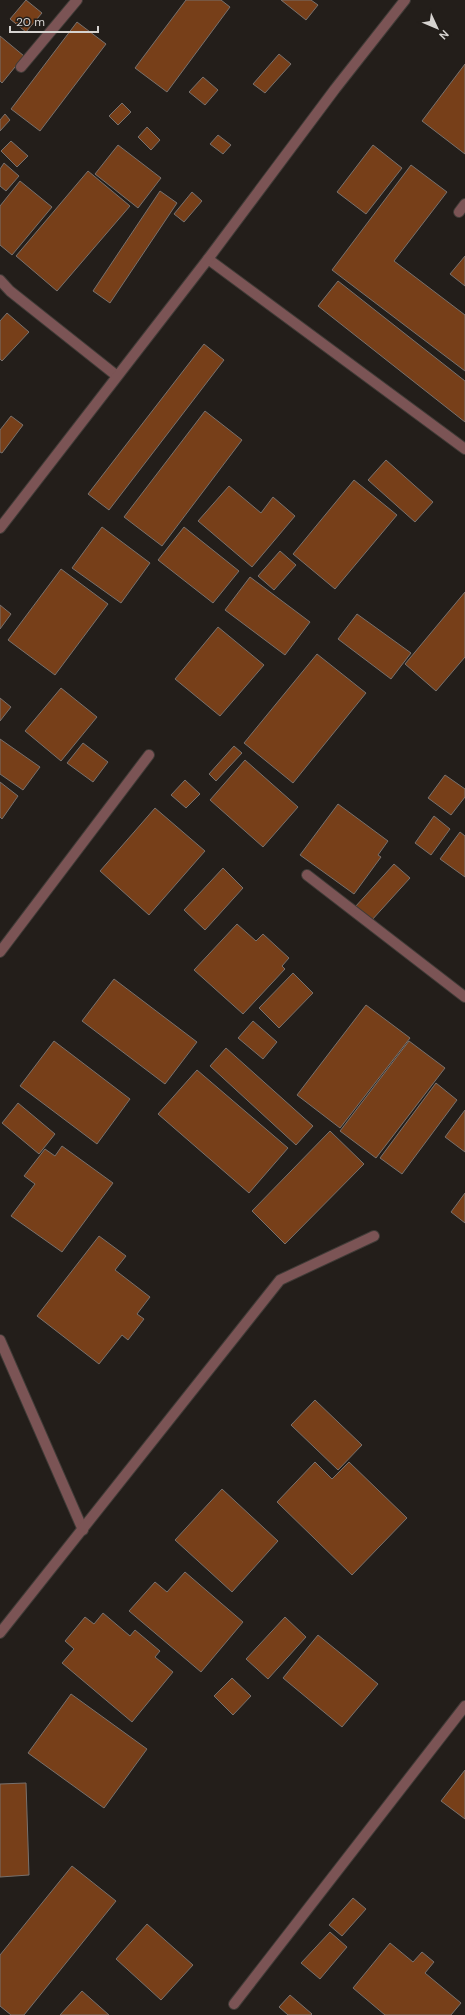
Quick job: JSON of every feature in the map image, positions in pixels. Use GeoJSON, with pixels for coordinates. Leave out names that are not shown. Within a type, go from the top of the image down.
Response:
{"type":"FeatureCollection","features":[{"type":"Feature","properties":{"kind":"street"},"geometry":{"type":"LineString","coordinates":[[0,528],[208,259],[334,89],[405,0]]}},
{"type":"Feature","properties":{"kind":"street"},"geometry":{"type":"LineString","coordinates":[[21,67],[72,2]]}},
{"type":"Feature","properties":{"kind":"street"},"geometry":{"type":"LineString","coordinates":[[208,259],[465,449]]}},
{"type":"Feature","properties":{"kind":"street"},"geometry":{"type":"LineString","coordinates":[[0,280],[10,291],[117,376]]}},
{"type":"Feature","properties":{"kind":"street"},"geometry":{"type":"LineString","coordinates":[[0,952],[149,755]]}},
{"type":"Feature","properties":{"kind":"street"},"geometry":{"type":"LineString","coordinates":[[307,875],[465,997]]}},
{"type":"Feature","properties":{"kind":"street"},"geometry":{"type":"LineString","coordinates":[[0,1633],[280,1280],[374,1236]]}},
{"type":"Feature","properties":{"kind":"street"},"geometry":{"type":"LineString","coordinates":[[0,1340],[83,1530]]}},
{"type":"Feature","properties":{"kind":"street"},"geometry":{"type":"LineString","coordinates":[[234,2004],[465,1706]]}},
{"type":"Feature","properties":{"kind":"building"},"geometry":{"type":"Polygon","coordinates":[[[26,0],[42,13],[26,32],[10,19],[26,0]]]}},
{"type":"Feature","properties":{"kind":"building"},"geometry":{"type":"Polygon","coordinates":[[[186,0],[221,0],[230,7],[167,92],[135,68],[186,0]]]}},
{"type":"Feature","properties":{"kind":"building"},"geometry":{"type":"Polygon","coordinates":[[[281,0],[311,0],[318,5],[306,20],[281,0]]]}},
{"type":"Feature","properties":{"kind":"building"},"geometry":{"type":"Polygon","coordinates":[[[77,22],[106,44],[40,131],[11,109],[77,22]]]}},
{"type":"Feature","properties":{"kind":"building"},"geometry":{"type":"Polygon","coordinates":[[[0,36],[24,56],[2,83],[0,81],[0,36]]]}},
{"type":"Feature","properties":{"kind":"building"},"geometry":{"type":"Polygon","coordinates":[[[279,54],[291,64],[265,93],[253,84],[279,54]]]}},
{"type":"Feature","properties":{"kind":"building"},"geometry":{"type":"Polygon","coordinates":[[[465,64],[465,154],[422,121],[465,64]]]}},
{"type":"Feature","properties":{"kind":"building"},"geometry":{"type":"Polygon","coordinates":[[[203,77],[218,90],[205,105],[189,92],[203,77]]]}},
{"type":"Feature","properties":{"kind":"building"},"geometry":{"type":"Polygon","coordinates":[[[122,103],[131,112],[118,125],[109,116],[122,103]]]}},
{"type":"Feature","properties":{"kind":"building"},"geometry":{"type":"Polygon","coordinates":[[[5,114],[10,120],[0,131],[0,120],[5,114]]]}},
{"type":"Feature","properties":{"kind":"building"},"geometry":{"type":"Polygon","coordinates":[[[147,127],[160,140],[151,150],[138,137],[147,127]]]}},
{"type":"Feature","properties":{"kind":"building"},"geometry":{"type":"Polygon","coordinates":[[[218,135],[231,145],[223,154],[210,144],[218,135]]]}},
{"type":"Feature","properties":{"kind":"building"},"geometry":{"type":"Polygon","coordinates":[[[11,141],[28,156],[17,167],[1,151],[11,141]]]}},
{"type":"Feature","properties":{"kind":"building"},"geometry":{"type":"Polygon","coordinates":[[[118,145],[161,178],[138,208],[95,174],[118,145]]]}},
{"type":"Feature","properties":{"kind":"building"},"geometry":{"type":"Polygon","coordinates":[[[373,145],[402,168],[366,214],[337,192],[373,145]]]}},
{"type":"Feature","properties":{"kind":"building"},"geometry":{"type":"Polygon","coordinates":[[[4,163],[19,176],[6,191],[0,186],[0,169],[4,163]]]}},
{"type":"Feature","properties":{"kind":"building"},"geometry":{"type":"Polygon","coordinates":[[[411,165],[447,192],[394,261],[465,315],[465,371],[332,270],[411,165]]]}},
{"type":"Feature","properties":{"kind":"building"},"geometry":{"type":"Polygon","coordinates":[[[88,171],[130,206],[57,291],[16,256],[88,171]]]}},
{"type":"Feature","properties":{"kind":"building"},"geometry":{"type":"Polygon","coordinates":[[[20,181],[52,207],[12,255],[0,245],[0,206],[20,181]]]}},
{"type":"Feature","properties":{"kind":"building"},"geometry":{"type":"Polygon","coordinates":[[[160,191],[177,203],[110,303],[93,291],[160,191]]]}},
{"type":"Feature","properties":{"kind":"building"},"geometry":{"type":"Polygon","coordinates":[[[192,192],[202,201],[184,222],[174,214],[192,192]]]}},
{"type":"Feature","properties":{"kind":"building"},"geometry":{"type":"Polygon","coordinates":[[[465,256],[465,286],[450,274],[465,256]]]}},
{"type":"Feature","properties":{"kind":"building"},"geometry":{"type":"Polygon","coordinates":[[[338,281],[465,381],[465,422],[318,306],[338,281]]]}},
{"type":"Feature","properties":{"kind":"building"},"geometry":{"type":"Polygon","coordinates":[[[7,313],[29,332],[2,361],[0,359],[0,321],[7,313]]]}},
{"type":"Feature","properties":{"kind":"building"},"geometry":{"type":"Polygon","coordinates":[[[204,344],[224,360],[109,510],[88,494],[204,344]]]}},
{"type":"Feature","properties":{"kind":"building"},"geometry":{"type":"Polygon","coordinates":[[[205,411],[242,440],[162,546],[124,517],[205,411]]]}},
{"type":"Feature","properties":{"kind":"building"},"geometry":{"type":"Polygon","coordinates":[[[11,416],[23,425],[2,453],[0,452],[0,430],[11,416]]]}},
{"type":"Feature","properties":{"kind":"building"},"geometry":{"type":"Polygon","coordinates":[[[386,460],[433,502],[415,522],[368,480],[386,460]]]}},
{"type":"Feature","properties":{"kind":"building"},"geometry":{"type":"Polygon","coordinates":[[[354,480],[397,515],[335,589],[293,554],[354,480]]]}},
{"type":"Feature","properties":{"kind":"building"},"geometry":{"type":"Polygon","coordinates":[[[229,486],[261,513],[273,497],[295,516],[252,567],[198,521],[229,486]]]}},
{"type":"Feature","properties":{"kind":"building"},"geometry":{"type":"Polygon","coordinates":[[[102,527],[150,563],[121,603],[72,568],[102,527]]]}},
{"type":"Feature","properties":{"kind":"building"},"geometry":{"type":"Polygon","coordinates":[[[184,527],[239,571],[213,603],[158,560],[184,527]]]}},
{"type":"Feature","properties":{"kind":"building"},"geometry":{"type":"Polygon","coordinates":[[[280,551],[296,565],[274,590],[258,576],[280,551]]]}},
{"type":"Feature","properties":{"kind":"building"},"geometry":{"type":"Polygon","coordinates":[[[61,569],[108,604],[55,675],[8,640],[61,569]]]}},
{"type":"Feature","properties":{"kind":"building"},"geometry":{"type":"Polygon","coordinates":[[[250,577],[310,622],[285,655],[225,610],[250,577]]]}},
{"type":"Feature","properties":{"kind":"building"},"geometry":{"type":"Polygon","coordinates":[[[465,592],[465,657],[436,691],[405,664],[465,592]]]}},
{"type":"Feature","properties":{"kind":"building"},"geometry":{"type":"Polygon","coordinates":[[[0,605],[11,614],[0,629],[0,605]]]}},
{"type":"Feature","properties":{"kind":"building"},"geometry":{"type":"Polygon","coordinates":[[[357,614],[411,653],[391,679],[338,639],[357,614]]]}},
{"type":"Feature","properties":{"kind":"building"},"geometry":{"type":"Polygon","coordinates":[[[218,627],[264,665],[220,716],[175,679],[218,627]]]}},
{"type":"Feature","properties":{"kind":"building"},"geometry":{"type":"Polygon","coordinates":[[[317,654],[366,693],[293,783],[244,743],[317,654]]]}},
{"type":"Feature","properties":{"kind":"building"},"geometry":{"type":"Polygon","coordinates":[[[61,688],[97,717],[61,761],[25,731],[61,688]]]}},
{"type":"Feature","properties":{"kind":"building"},"geometry":{"type":"Polygon","coordinates":[[[0,698],[11,707],[0,721],[0,698]]]}},
{"type":"Feature","properties":{"kind":"building"},"geometry":{"type":"Polygon","coordinates":[[[0,739],[40,767],[23,790],[0,774],[0,739]]]}},
{"type":"Feature","properties":{"kind":"building"},"geometry":{"type":"Polygon","coordinates":[[[83,743],[108,762],[93,782],[67,763],[83,743]]]}},
{"type":"Feature","properties":{"kind":"building"},"geometry":{"type":"Polygon","coordinates":[[[234,746],[242,753],[216,781],[209,774],[234,746]]]}},
{"type":"Feature","properties":{"kind":"building"},"geometry":{"type":"Polygon","coordinates":[[[245,760],[298,807],[263,847],[210,800],[245,760]]]}},
{"type":"Feature","properties":{"kind":"building"},"geometry":{"type":"Polygon","coordinates":[[[445,775],[465,789],[465,797],[451,815],[428,798],[445,775]]]}},
{"type":"Feature","properties":{"kind":"building"},"geometry":{"type":"Polygon","coordinates":[[[185,780],[200,794],[186,808],[171,795],[185,780]]]}},
{"type":"Feature","properties":{"kind":"building"},"geometry":{"type":"Polygon","coordinates":[[[0,782],[18,796],[2,819],[0,817],[0,782]]]}},
{"type":"Feature","properties":{"kind":"building"},"geometry":{"type":"Polygon","coordinates":[[[338,804],[388,841],[378,855],[381,857],[354,894],[300,855],[338,804]]]}},
{"type":"Feature","properties":{"kind":"building"},"geometry":{"type":"Polygon","coordinates":[[[155,808],[205,851],[149,915],[100,871],[155,808]]]}},
{"type":"Feature","properties":{"kind":"building"},"geometry":{"type":"Polygon","coordinates":[[[434,816],[450,829],[431,855],[415,843],[434,816]]]}},
{"type":"Feature","properties":{"kind":"building"},"geometry":{"type":"Polygon","coordinates":[[[460,832],[465,836],[465,877],[440,859],[460,832]]]}},
{"type":"Feature","properties":{"kind":"building"},"geometry":{"type":"Polygon","coordinates":[[[394,864],[410,878],[371,921],[355,907],[394,864]]]}},
{"type":"Feature","properties":{"kind":"building"},"geometry":{"type":"Polygon","coordinates":[[[223,868],[243,888],[205,930],[184,910],[223,868]]]}},
{"type":"Feature","properties":{"kind":"building"},"geometry":{"type":"Polygon","coordinates":[[[237,924],[256,941],[263,934],[289,958],[282,966],[285,969],[243,1014],[194,970],[237,924]]]}},
{"type":"Feature","properties":{"kind":"building"},"geometry":{"type":"Polygon","coordinates":[[[293,973],[313,993],[279,1028],[259,1008],[293,973]]]}},
{"type":"Feature","properties":{"kind":"building"},"geometry":{"type":"Polygon","coordinates":[[[114,979],[197,1042],[165,1084],[82,1021],[114,979]]]}},
{"type":"Feature","properties":{"kind":"building"},"geometry":{"type":"Polygon","coordinates":[[[366,1005],[410,1038],[340,1128],[297,1095],[366,1005]]]}},
{"type":"Feature","properties":{"kind":"building"},"geometry":{"type":"Polygon","coordinates":[[[253,1021],[277,1042],[263,1059],[238,1038],[253,1021]]]}},
{"type":"Feature","properties":{"kind":"building"},"geometry":{"type":"Polygon","coordinates":[[[54,1041],[130,1099],[97,1144],[20,1086],[54,1041]]]}},
{"type":"Feature","properties":{"kind":"building"},"geometry":{"type":"Polygon","coordinates":[[[409,1041],[445,1068],[376,1158],[340,1131],[409,1041]]]}},
{"type":"Feature","properties":{"kind":"building"},"geometry":{"type":"Polygon","coordinates":[[[226,1048],[313,1126],[296,1145],[210,1066],[226,1048]]]}},
{"type":"Feature","properties":{"kind":"building"},"geometry":{"type":"Polygon","coordinates":[[[197,1070],[288,1148],[249,1193],[158,1114],[197,1070]]]}},
{"type":"Feature","properties":{"kind":"building"},"geometry":{"type":"Polygon","coordinates":[[[436,1083],[457,1100],[402,1174],[380,1158],[436,1083]]]}},
{"type":"Feature","properties":{"kind":"building"},"geometry":{"type":"Polygon","coordinates":[[[18,1103],[55,1134],[39,1154],[2,1123],[18,1103]]]}},
{"type":"Feature","properties":{"kind":"building"},"geometry":{"type":"Polygon","coordinates":[[[465,1110],[465,1152],[445,1137],[465,1110]]]}},
{"type":"Feature","properties":{"kind":"building"},"geometry":{"type":"Polygon","coordinates":[[[330,1131],[364,1164],[285,1244],[252,1211],[330,1131]]]}},
{"type":"Feature","properties":{"kind":"building"},"geometry":{"type":"Polygon","coordinates":[[[62,1146],[113,1183],[62,1252],[11,1216],[35,1184],[24,1176],[45,1149],[55,1156],[62,1146]]]}},
{"type":"Feature","properties":{"kind":"building"},"geometry":{"type":"Polygon","coordinates":[[[465,1193],[465,1223],[451,1212],[465,1193]]]}},
{"type":"Feature","properties":{"kind":"building"},"geometry":{"type":"Polygon","coordinates":[[[99,1236],[126,1256],[115,1270],[150,1297],[137,1314],[144,1319],[128,1340],[122,1335],[99,1364],[37,1316],[99,1236]]]}},
{"type":"Feature","properties":{"kind":"building"},"geometry":{"type":"Polygon","coordinates":[[[315,1400],[362,1445],[338,1470],[291,1425],[315,1400]]]}},
{"type":"Feature","properties":{"kind":"building"},"geometry":{"type":"Polygon","coordinates":[[[315,1462],[332,1479],[349,1462],[407,1518],[352,1575],[277,1502],[315,1462]]]}},
{"type":"Feature","properties":{"kind":"building"},"geometry":{"type":"Polygon","coordinates":[[[222,1489],[278,1541],[232,1592],[175,1540],[222,1489]]]}},
{"type":"Feature","properties":{"kind":"building"},"geometry":{"type":"Polygon","coordinates":[[[185,1572],[243,1622],[201,1672],[129,1611],[155,1582],[167,1592],[185,1572]]]}},
{"type":"Feature","properties":{"kind":"building"},"geometry":{"type":"Polygon","coordinates":[[[103,1613],[130,1636],[135,1630],[160,1651],[155,1657],[173,1672],[132,1722],[62,1663],[74,1649],[65,1641],[85,1617],[94,1624],[103,1613]]]}},
{"type":"Feature","properties":{"kind":"building"},"geometry":{"type":"Polygon","coordinates":[[[285,1617],[306,1637],[268,1679],[246,1659],[285,1617]]]}},
{"type":"Feature","properties":{"kind":"building"},"geometry":{"type":"Polygon","coordinates":[[[318,1635],[378,1684],[342,1727],[283,1678],[318,1635]]]}},
{"type":"Feature","properties":{"kind":"building"},"geometry":{"type":"Polygon","coordinates":[[[232,1678],[251,1696],[233,1715],[214,1696],[232,1678]]]}},
{"type":"Feature","properties":{"kind":"building"},"geometry":{"type":"Polygon","coordinates":[[[71,1694],[147,1749],[104,1808],[28,1753],[71,1694]]]}},
{"type":"Feature","properties":{"kind":"building"},"geometry":{"type":"Polygon","coordinates":[[[465,1770],[465,1819],[441,1801],[465,1770]]]}},
{"type":"Feature","properties":{"kind":"building"},"geometry":{"type":"Polygon","coordinates":[[[26,1783],[29,1875],[0,1877],[0,1784],[26,1783]]]}},
{"type":"Feature","properties":{"kind":"building"},"geometry":{"type":"Polygon","coordinates":[[[72,1866],[116,1901],[24,2015],[11,2015],[0,2006],[0,1955],[72,1866]]]}},
{"type":"Feature","properties":{"kind":"building"},"geometry":{"type":"Polygon","coordinates":[[[353,1898],[366,1909],[342,1936],[329,1925],[353,1898]]]}},
{"type":"Feature","properties":{"kind":"building"},"geometry":{"type":"Polygon","coordinates":[[[147,1924],[193,1965],[161,2000],[116,1959],[147,1924]]]}},
{"type":"Feature","properties":{"kind":"building"},"geometry":{"type":"Polygon","coordinates":[[[330,1932],[347,1947],[320,1979],[301,1963],[330,1932]]]}},
{"type":"Feature","properties":{"kind":"building"},"geometry":{"type":"Polygon","coordinates":[[[390,1943],[413,1962],[422,1952],[434,1962],[425,1973],[461,2003],[451,2015],[385,2015],[353,1988],[390,1943]]]}},
{"type":"Feature","properties":{"kind":"building"},"geometry":{"type":"Polygon","coordinates":[[[82,1991],[109,2015],[60,2015],[82,1991]]]}},
{"type":"Feature","properties":{"kind":"building"},"geometry":{"type":"Polygon","coordinates":[[[290,1995],[312,2014],[288,2015],[279,2007],[290,1995]]]}}]}
